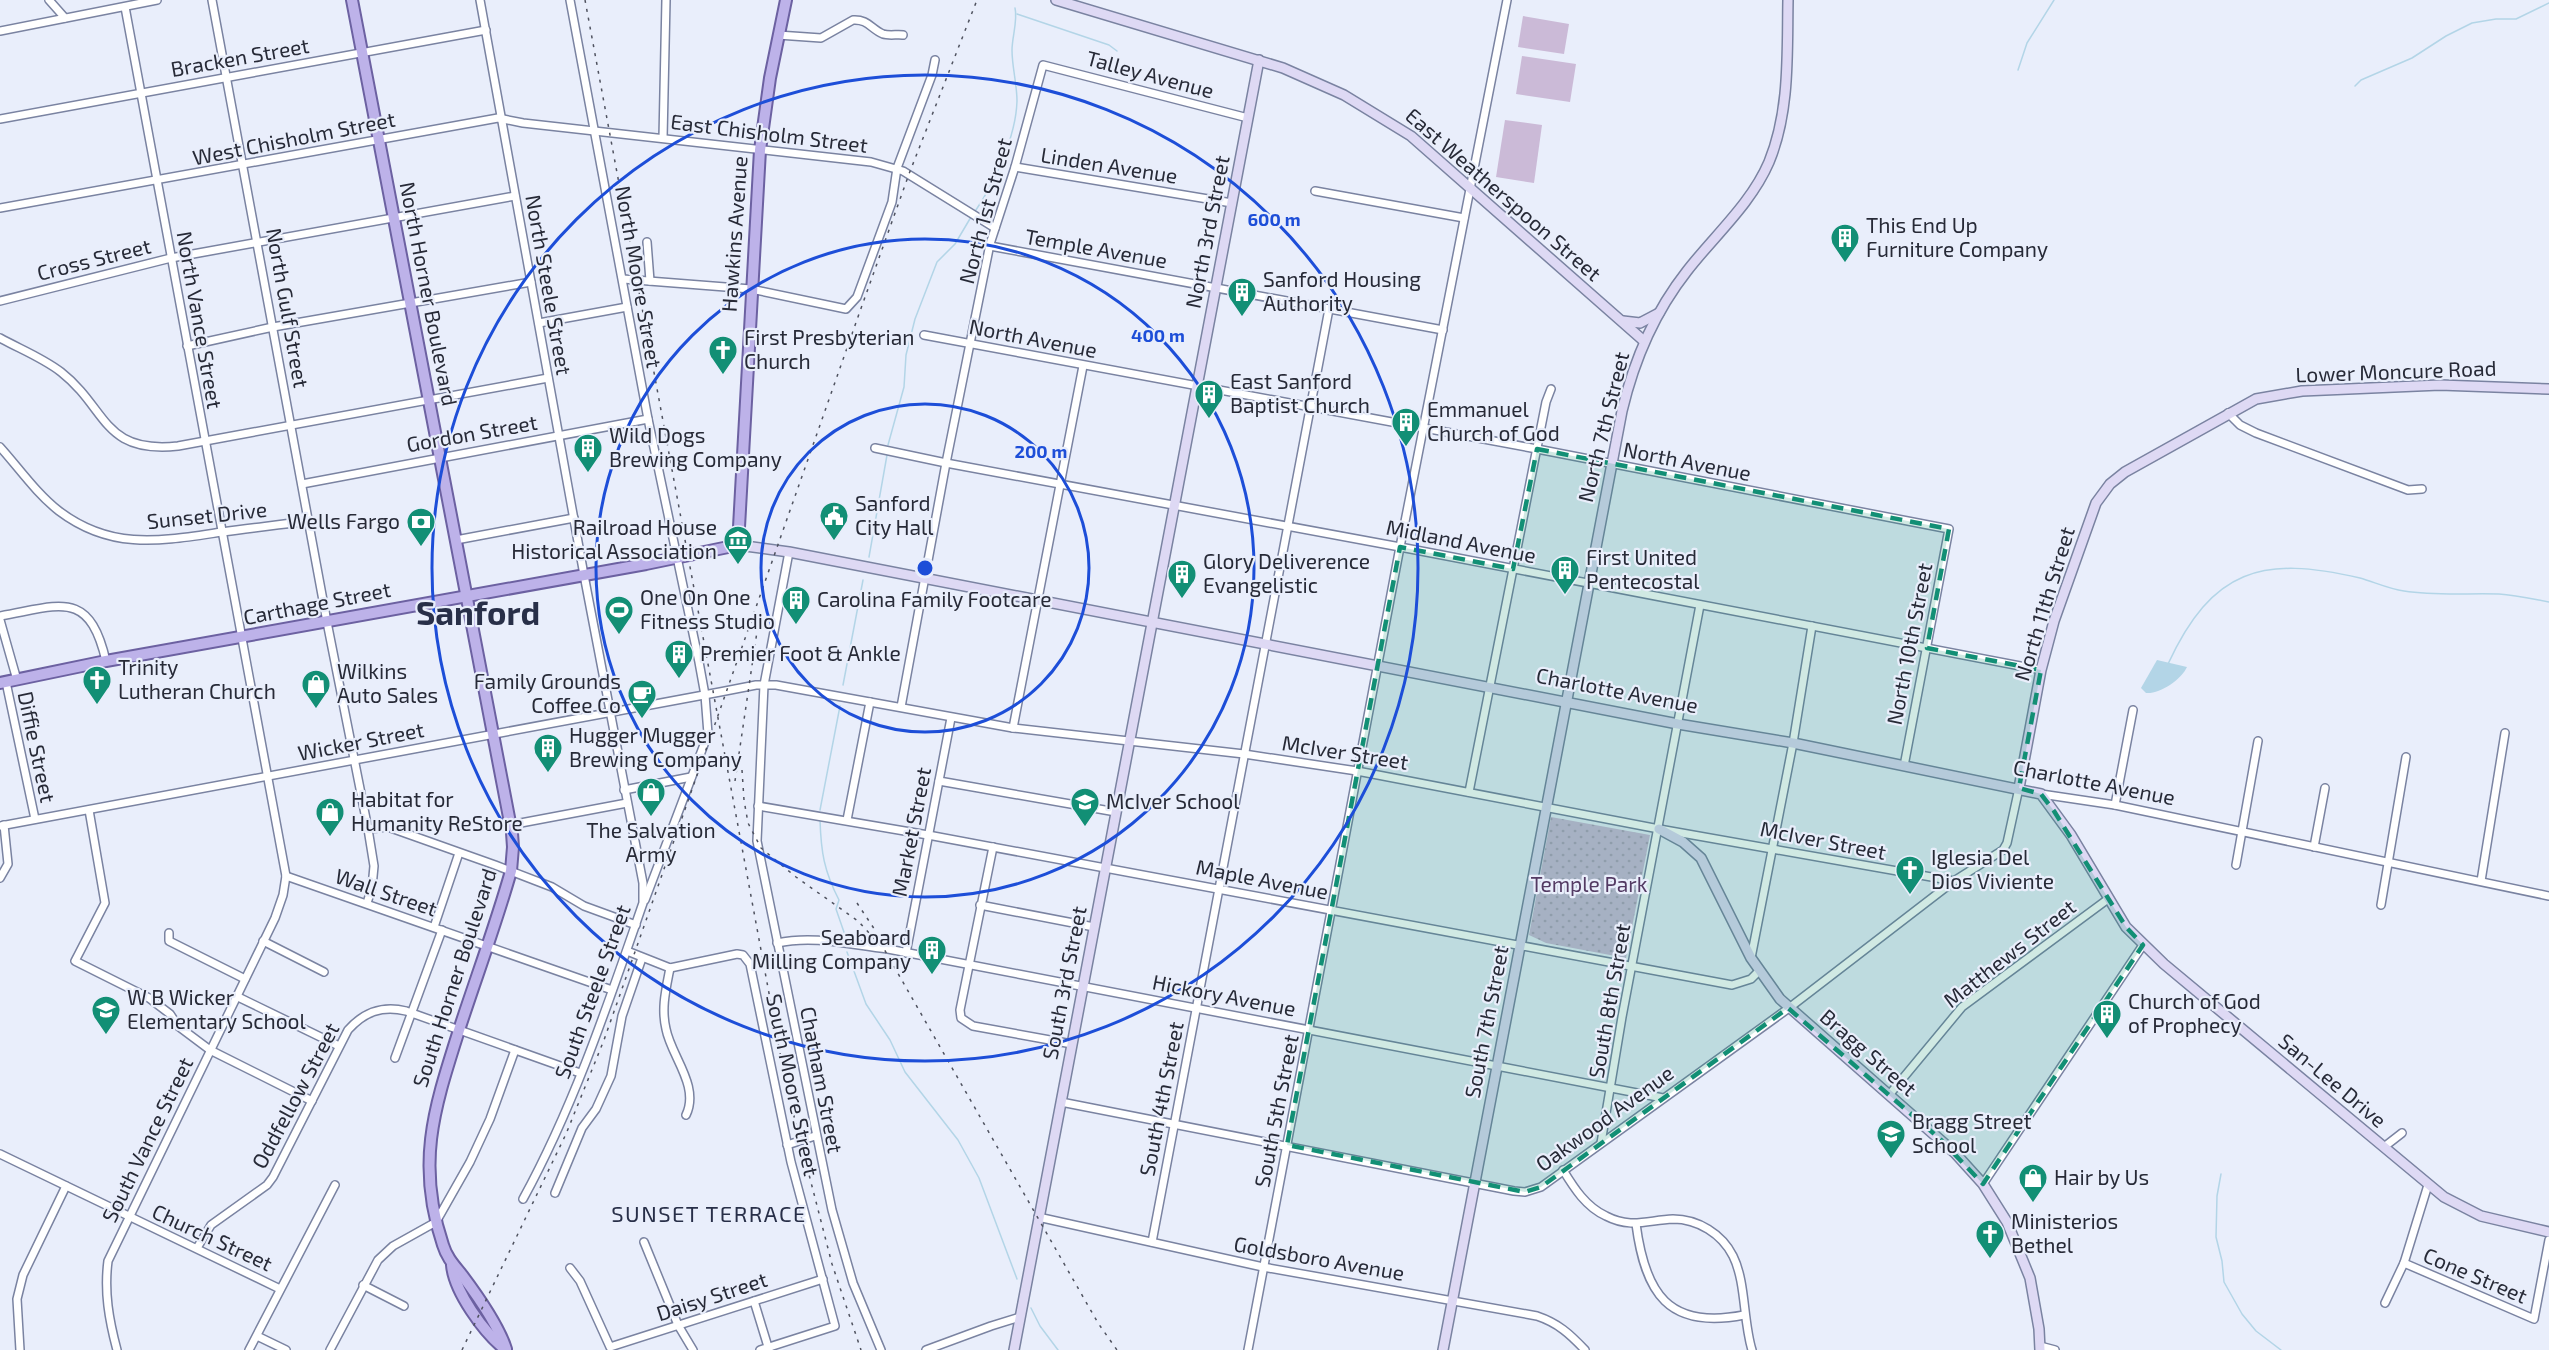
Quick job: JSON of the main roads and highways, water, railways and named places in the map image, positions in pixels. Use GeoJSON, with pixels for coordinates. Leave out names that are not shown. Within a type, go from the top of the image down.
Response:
{"type":"FeatureCollection","features":[{"type":"Feature","properties":{"kind":"main road","name":"North Horner Boulevard"},"geometry":{"type":"LineString","coordinates":[[352,0],[468,596]]}},
{"type":"Feature","properties":{"kind":"main road","name":"Hawkins Avenue"},"geometry":{"type":"LineString","coordinates":[[738,545],[760,150],[778,35],[786,0]]}},
{"type":"Feature","properties":{"kind":"main road","name":"Charlotte Avenue"},"geometry":{"type":"LineString","coordinates":[[678,558],[738,545]]}},
{"type":"Feature","properties":{"kind":"main road","name":"Carthage Street"},"geometry":{"type":"LineString","coordinates":[[7,681],[106,661],[678,558]]}},
{"type":"Feature","properties":{"kind":"main road","name":"South Horner Boulevard"},"geometry":{"type":"LineString","coordinates":[[468,596],[513,847],[511,871],[438,1096],[430,1132],[429,1174],[436,1222],[452,1265],[453,1278],[494,1340],[506,1350]]}},
{"type":"Feature","properties":{"kind":"water"},"geometry":{"type":"Polygon","coordinates":[[[2157,660],[2187,667],[2170,685],[2152,693],[2146,693],[2141,688],[2157,660]]]}},
{"type":"Feature","properties":{"kind":"waterway"},"geometry":{"type":"LineString","coordinates":[[2018,70],[2027,43],[2054,0]]}},
{"type":"Feature","properties":{"kind":"waterway"},"geometry":{"type":"LineString","coordinates":[[2355,86],[2361,80],[2412,58],[2446,36],[2472,23],[2496,19],[2516,19],[2549,3]]}},
{"type":"Feature","properties":{"kind":"waterway"},"geometry":{"type":"LineString","coordinates":[[974,213],[1003,160],[1013,130],[1017,101],[1012,50],[1015,8]]}},
{"type":"Feature","properties":{"kind":"waterway"},"geometry":{"type":"LineString","coordinates":[[1017,14],[1109,45],[1117,51]]}},
{"type":"Feature","properties":{"kind":"waterway"},"geometry":{"type":"LineString","coordinates":[[888,445],[904,387],[906,355],[915,319],[937,262],[955,244],[971,217]]}},
{"type":"Feature","properties":{"kind":"waterway"},"geometry":{"type":"LineString","coordinates":[[869,557],[887,455]]}},
{"type":"Feature","properties":{"kind":"waterway"},"geometry":{"type":"LineString","coordinates":[[2168,664],[2185,632],[2203,607],[2222,589],[2244,577],[2268,570],[2295,568],[2325,571],[2416,593],[2499,594],[2549,602]]}},
{"type":"Feature","properties":{"kind":"waterway"},"geometry":{"type":"LineString","coordinates":[[843,685],[863,580]]}},
{"type":"Feature","properties":{"kind":"waterway"},"geometry":{"type":"LineString","coordinates":[[820,810],[840,706]]}},
{"type":"Feature","properties":{"kind":"waterway"},"geometry":{"type":"LineString","coordinates":[[820,820],[824,861],[839,900],[836,909],[846,938]]}},
{"type":"Feature","properties":{"kind":"waterway"},"geometry":{"type":"LineString","coordinates":[[847,952],[866,1004],[890,1040],[905,1072],[958,1140],[979,1178],[1017,1279]]}},
{"type":"Feature","properties":{"kind":"waterway"},"geometry":{"type":"LineString","coordinates":[[2221,1174],[2217,1196],[2216,1237],[2224,1282],[2242,1314],[2256,1331],[2281,1350]]}},
{"type":"Feature","properties":{"kind":"waterway"},"geometry":{"type":"LineString","coordinates":[[1031,1308],[1040,1326],[1058,1350]]}},
{"type":"Feature","properties":{"kind":"railway"},"geometry":{"type":"LineString","coordinates":[[585,0],[786,1085],[832,1264],[861,1350]]}},
{"type":"Feature","properties":{"kind":"railway"},"geometry":{"type":"LineString","coordinates":[[462,1350],[566,1134],[604,1040],[909,174],[977,0]]}},
{"type":"Feature","properties":{"kind":"railway"},"geometry":{"type":"LineString","coordinates":[[735,781],[759,618]]}},
{"type":"Feature","properties":{"kind":"railway"},"geometry":{"type":"LineString","coordinates":[[742,770],[748,823],[761,848],[796,877],[858,921],[884,949],[1098,1323],[1117,1350]]}},
{"type":"Feature","properties":{"kind":"railway"},"geometry":{"type":"LineString","coordinates":[[857,903],[875,930]]}},
{"type":"Feature","properties":{"kind":"place","name":"This End Up Furniture Company"},"geometry":{"type":"Point","coordinates":[1845,264]}},
{"type":"Feature","properties":{"kind":"place","name":"Sanford Housing Authority"},"geometry":{"type":"Point","coordinates":[1242,318]}},
{"type":"Feature","properties":{"kind":"place","name":"First Presbyterian Church"},"geometry":{"type":"Point","coordinates":[723,376]}},
{"type":"Feature","properties":{"kind":"place","name":"East Sanford Baptist Church"},"geometry":{"type":"Point","coordinates":[1209,420]}},
{"type":"Feature","properties":{"kind":"place","name":"Emmanuel Church of God"},"geometry":{"type":"Point","coordinates":[1406,448]}},
{"type":"Feature","properties":{"kind":"place","name":"Wild Dogs Brewing Company"},"geometry":{"type":"Point","coordinates":[588,474]}},
{"type":"Feature","properties":{"kind":"place","name":"Sanford City Hall"},"geometry":{"type":"Point","coordinates":[834,542]}},
{"type":"Feature","properties":{"kind":"place","name":"Wells Fargo"},"geometry":{"type":"Point","coordinates":[421,548]}},
{"type":"Feature","properties":{"kind":"place","name":"Railroad House Historical Association"},"geometry":{"type":"Point","coordinates":[738,566]}},
{"type":"Feature","properties":{"kind":"place","name":"First United Pentecostal"},"geometry":{"type":"Point","coordinates":[1565,596]}},
{"type":"Feature","properties":{"kind":"place","name":"Glory Deliverence Evangelistic"},"geometry":{"type":"Point","coordinates":[1182,600]}},
{"type":"Feature","properties":{"kind":"place","name":"Carolina Family Footcare"},"geometry":{"type":"Point","coordinates":[796,626]}},
{"type":"Feature","properties":{"kind":"place","name":"One On One Fitness Studio"},"geometry":{"type":"Point","coordinates":[619,636]}},
{"type":"Feature","properties":{"kind":"place","name":"Premier Foot & Ankle"},"geometry":{"type":"Point","coordinates":[679,680]}},
{"type":"Feature","properties":{"kind":"place","name":"Trinity Lutheran Church"},"geometry":{"type":"Point","coordinates":[97,706]}},
{"type":"Feature","properties":{"kind":"place","name":"Wilkins Auto Sales"},"geometry":{"type":"Point","coordinates":[316,710]}},
{"type":"Feature","properties":{"kind":"place","name":"Family Grounds Coffee Co"},"geometry":{"type":"Point","coordinates":[642,720]}},
{"type":"Feature","properties":{"kind":"place","name":"Hugger Mugger Brewing Company"},"geometry":{"type":"Point","coordinates":[548,774]}},
{"type":"Feature","properties":{"kind":"place","name":"The Salvation Army"},"geometry":{"type":"Point","coordinates":[651,818]}},
{"type":"Feature","properties":{"kind":"place","name":"McIver School"},"geometry":{"type":"Point","coordinates":[1085,828]}},
{"type":"Feature","properties":{"kind":"place","name":"Habitat for Humanity ReStore"},"geometry":{"type":"Point","coordinates":[330,838]}},
{"type":"Feature","properties":{"kind":"place","name":"Iglesia Del Dios Viviente"},"geometry":{"type":"Point","coordinates":[1910,896]}},
{"type":"Feature","properties":{"kind":"place","name":"Seaboard Milling Company"},"geometry":{"type":"Point","coordinates":[932,976]}},
{"type":"Feature","properties":{"kind":"place","name":"W B Wicker Elementary School"},"geometry":{"type":"Point","coordinates":[106,1036]}},
{"type":"Feature","properties":{"kind":"place","name":"Church of God of Prophecy"},"geometry":{"type":"Point","coordinates":[2107,1040]}},
{"type":"Feature","properties":{"kind":"place","name":"Bragg Street School"},"geometry":{"type":"Point","coordinates":[1891,1160]}},
{"type":"Feature","properties":{"kind":"place","name":"Hair by Us"},"geometry":{"type":"Point","coordinates":[2033,1204]}},
{"type":"Feature","properties":{"kind":"place","name":"Ministerios Bethel"},"geometry":{"type":"Point","coordinates":[1990,1260]}},
{"type":"Feature","properties":{"kind":"district","name":"Sanford"},"geometry":{"type":"Point","coordinates":[478,613]}},
{"type":"Feature","properties":{"kind":"district","name":"SUNSET TERRACE"},"geometry":{"type":"Point","coordinates":[709,1214]}},
{"type":"Feature","properties":{"kind":"park label","name":"Temple Park"},"geometry":{"type":"Point","coordinates":[1589,885]}}]}
